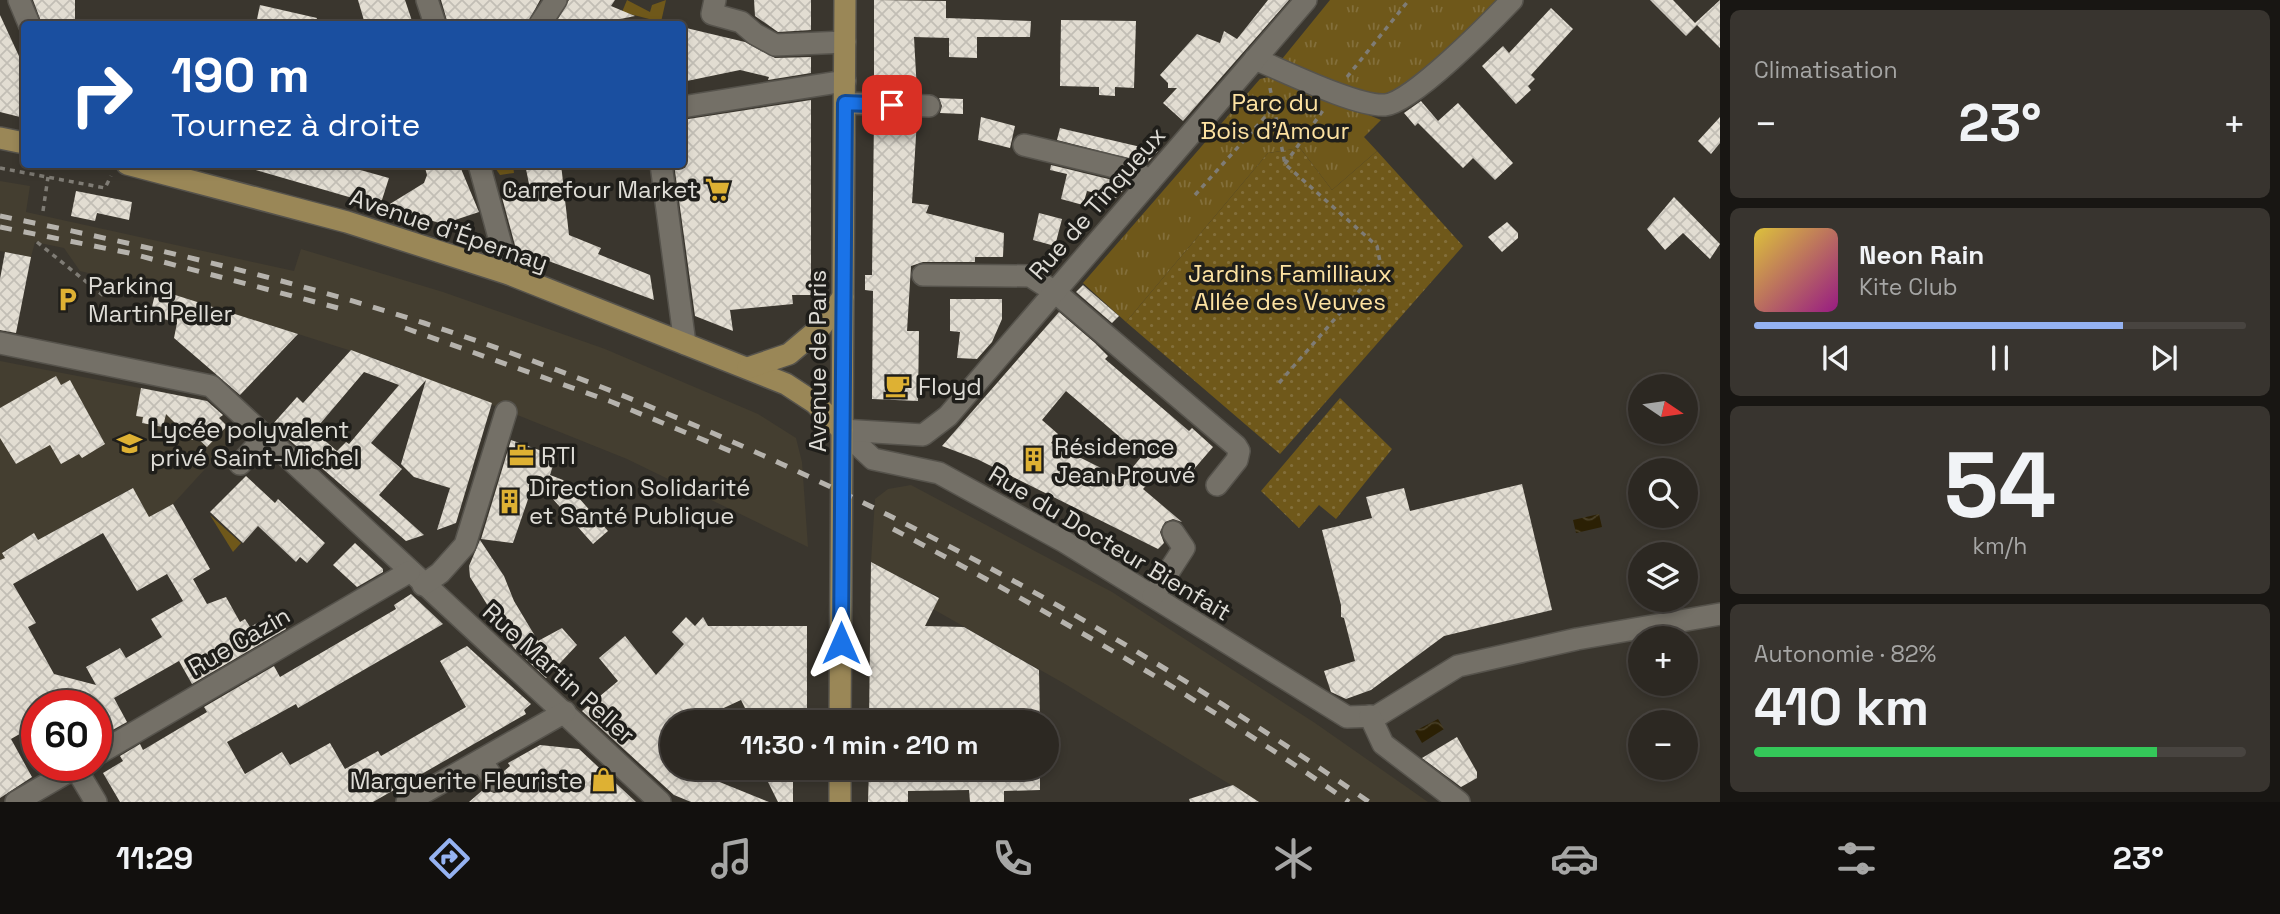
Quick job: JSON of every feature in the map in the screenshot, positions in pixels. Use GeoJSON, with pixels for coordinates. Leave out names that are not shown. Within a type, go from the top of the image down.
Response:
{"type":"FeatureCollection","features":[{"type":"Feature","properties":{"kind":"main road","name":"Avenue de Paris"},"geometry":{"type":"LineString","coordinates":[[840,710],[845,0]]}},
{"type":"Feature","properties":{"kind":"main road"},"geometry":{"type":"LineString","coordinates":[[0,138],[21,142]]}},
{"type":"Feature","properties":{"kind":"main road","name":"Avenue d'Épernay"},"geometry":{"type":"LineString","coordinates":[[142,168],[347,222],[509,274],[786,384],[842,430]]}},
{"type":"Feature","properties":{"kind":"main road"},"geometry":{"type":"LineString","coordinates":[[748,368],[789,354],[821,327],[843,297]]}},
{"type":"Feature","properties":{"kind":"main road"},"geometry":{"type":"LineString","coordinates":[[840,780],[840,802]]}},
{"type":"Feature","properties":{"kind":"street"},"geometry":{"type":"LineString","coordinates":[[19,0],[28,21]]}},
{"type":"Feature","properties":{"kind":"street"},"geometry":{"type":"LineString","coordinates":[[427,0],[434,21]]}},
{"type":"Feature","properties":{"kind":"street"},"geometry":{"type":"LineString","coordinates":[[542,21],[556,0]]}},
{"type":"Feature","properties":{"kind":"street"},"geometry":{"type":"LineString","coordinates":[[715,0],[712,14],[741,22],[775,45],[845,42]]}},
{"type":"Feature","properties":{"kind":"street","name":"Rue de Tinqueux"},"geometry":{"type":"LineString","coordinates":[[923,435],[948,416],[1150,181],[1263,62],[1306,0]]}},
{"type":"Feature","properties":{"kind":"street"},"geometry":{"type":"LineString","coordinates":[[1263,62],[1364,102],[1386,105],[1406,96],[1467,46],[1511,0]]}},
{"type":"Feature","properties":{"kind":"street"},"geometry":{"type":"LineString","coordinates":[[686,106],[845,81]]}},
{"type":"Feature","properties":{"kind":"street"},"geometry":{"type":"LineString","coordinates":[[845,103],[929,106]]}},
{"type":"Feature","properties":{"kind":"street"},"geometry":{"type":"LineString","coordinates":[[1024,145],[1136,172],[1150,181]]}},
{"type":"Feature","properties":{"kind":"street"},"geometry":{"type":"LineString","coordinates":[[480,168],[509,274]]}},
{"type":"Feature","properties":{"kind":"street"},"geometry":{"type":"LineString","coordinates":[[662,168],[690,346]]}},
{"type":"Feature","properties":{"kind":"street"},"geometry":{"type":"LineString","coordinates":[[923,275],[1030,275],[1055,292],[1236,446],[1239,451],[1237,460],[1217,485]]}},
{"type":"Feature","properties":{"kind":"street"},"geometry":{"type":"LineString","coordinates":[[690,346],[698,317]]}},
{"type":"Feature","properties":{"kind":"street","name":"Rue Martin Peller"},"geometry":{"type":"LineString","coordinates":[[0,343],[211,386],[660,802]]}},
{"type":"Feature","properties":{"kind":"street"},"geometry":{"type":"LineString","coordinates":[[416,578],[440,573],[464,545],[508,424]]}},
{"type":"Feature","properties":{"kind":"street"},"geometry":{"type":"LineString","coordinates":[[842,430],[923,435],[925,461],[933,472]]}},
{"type":"Feature","properties":{"kind":"street","name":"Rue du Docteur Bienfait"},"geometry":{"type":"LineString","coordinates":[[842,430],[873,459],[933,472],[1065,542],[1347,717],[1370,716]]}},
{"type":"Feature","properties":{"kind":"street"},"geometry":{"type":"LineString","coordinates":[[240,464],[265,437]]}},
{"type":"Feature","properties":{"kind":"street"},"geometry":{"type":"LineString","coordinates":[[1153,596],[1184,548],[1173,533]]}},
{"type":"Feature","properties":{"kind":"street","name":"Rue Cazin"},"geometry":{"type":"LineString","coordinates":[[112,746],[416,578]]}},
{"type":"Feature","properties":{"kind":"street"},"geometry":{"type":"LineString","coordinates":[[1459,802],[1383,744],[1370,716],[1377,716],[1458,666],[1577,639],[1720,614]]}},
{"type":"Feature","properties":{"kind":"street"},"geometry":{"type":"LineString","coordinates":[[407,802],[565,712]]}},
{"type":"Feature","properties":{"kind":"street"},"geometry":{"type":"LineString","coordinates":[[481,760],[494,780]]}},
{"type":"Feature","properties":{"kind":"street"},"geometry":{"type":"LineString","coordinates":[[16,802],[52,781]]}},
{"type":"Feature","properties":{"kind":"street"},"geometry":{"type":"LineString","coordinates":[[86,781],[96,802]]}},
{"type":"Feature","properties":{"kind":"path"},"geometry":{"type":"LineString","coordinates":[[1263,62],[1285,164],[1377,246],[1380,262],[1374,274],[1279,383]]}},
{"type":"Feature","properties":{"kind":"path"},"geometry":{"type":"LineString","coordinates":[[1195,195],[1274,107]]}},
{"type":"Feature","properties":{"kind":"path"},"geometry":{"type":"LineString","coordinates":[[0,168],[105,188],[115,168]]}},
{"type":"Feature","properties":{"kind":"path"},"geometry":{"type":"LineString","coordinates":[[43,211],[48,177]]}},
{"type":"Feature","properties":{"kind":"path"},"geometry":{"type":"LineString","coordinates":[[37,242],[105,297]]}},
{"type":"Feature","properties":{"kind":"shaded area"},"geometry":{"type":"Polygon","coordinates":[[[0,181],[30,186],[26,212],[294,271],[301,249],[443,292],[605,349],[758,414],[796,438],[802,462],[808,547],[627,459],[383,361],[169,293],[80,271],[64,248],[35,242],[31,257],[0,251],[0,181]]]}},
{"type":"Feature","properties":{"kind":"shaded area","name":"Lycée polyvalent privé Saint-Michel"},"geometry":{"type":"Polygon","coordinates":[[[0,361],[197,399],[237,434],[173,504],[149,517],[132,488],[38,540],[34,534],[2,552],[5,558],[0,562],[0,361]]]}},
{"type":"Feature","properties":{"kind":"shaded area"},"geometry":{"type":"Polygon","coordinates":[[[911,485],[1112,592],[1315,723],[1428,802],[1259,802],[1065,684],[933,609],[939,597],[871,562],[875,499],[888,489],[911,485]]]}},
{"type":"Feature","properties":{"kind":"green space"},"geometry":{"type":"Polygon","coordinates":[[[627,0],[650,12],[652,5],[666,0],[661,21],[622,12],[627,0]]]}},
{"type":"Feature","properties":{"kind":"green space"},"geometry":{"type":"Polygon","coordinates":[[[1330,0],[1501,0],[1399,95],[1384,96],[1354,91],[1282,59],[1330,0]]]}},
{"type":"Feature","properties":{"kind":"green space","name":"Parc du Bois d'Amour"},"geometry":{"type":"Polygon","coordinates":[[[1273,76],[1381,120],[1364,137],[1377,151],[1332,190],[1300,148],[1268,153],[1126,322],[1083,283],[1260,79],[1273,76]]]}},
{"type":"Feature","properties":{"kind":"green space","name":"Jardins Familliaux Allée des Veuves"},"geometry":{"type":"Polygon","coordinates":[[[1300,148],[1332,190],[1377,151],[1463,246],[1280,454],[1126,322],[1268,153],[1300,148]]]}},
{"type":"Feature","properties":{"kind":"green space"},"geometry":{"type":"Polygon","coordinates":[[[495,168],[513,168],[514,173],[500,175],[495,168]]]}},
{"type":"Feature","properties":{"kind":"green space"},"geometry":{"type":"Polygon","coordinates":[[[1340,398],[1392,449],[1336,519],[1319,505],[1299,528],[1261,491],[1340,398]]]}},
{"type":"Feature","properties":{"kind":"green space"},"geometry":{"type":"Polygon","coordinates":[[[210,515],[241,543],[233,552],[210,515]]]}},
{"type":"Feature","properties":{"kind":"water"},"geometry":{"type":"Polygon","coordinates":[[[1599,514],[1602,527],[1576,533],[1573,520],[1599,514]]]}},
{"type":"Feature","properties":{"kind":"water"},"geometry":{"type":"Polygon","coordinates":[[[1438,719],[1444,729],[1422,743],[1415,731],[1438,719]]]}},
{"type":"Feature","properties":{"kind":"building"},"geometry":{"type":"Polygon","coordinates":[[[33,0],[75,0],[75,21],[41,21],[33,0]]]}},
{"type":"Feature","properties":{"kind":"building"},"geometry":{"type":"Polygon","coordinates":[[[358,0],[405,0],[412,21],[364,21],[358,0]]]}},
{"type":"Feature","properties":{"kind":"building"},"geometry":{"type":"Polygon","coordinates":[[[441,0],[540,0],[529,21],[447,21],[441,0]]]}},
{"type":"Feature","properties":{"kind":"building"},"geometry":{"type":"Polygon","coordinates":[[[569,0],[615,0],[611,6],[635,16],[611,21],[557,21],[569,0]]]}},
{"type":"Feature","properties":{"kind":"building"},"geometry":{"type":"Polygon","coordinates":[[[754,0],[811,0],[811,30],[778,32],[755,16],[754,0]]]}},
{"type":"Feature","properties":{"kind":"building"},"geometry":{"type":"Polygon","coordinates":[[[874,0],[946,1],[946,18],[1031,21],[1030,37],[977,37],[977,58],[949,57],[949,38],[914,37],[917,92],[874,91],[874,0]]]}},
{"type":"Feature","properties":{"kind":"building"},"geometry":{"type":"Polygon","coordinates":[[[1268,0],[1289,0],[1183,121],[1163,103],[1177,88],[1168,88],[1168,83],[1160,75],[1197,34],[1220,43],[1224,31],[1237,39],[1268,0]]]}},
{"type":"Feature","properties":{"kind":"building"},"geometry":{"type":"Polygon","coordinates":[[[1650,0],[1673,0],[1695,23],[1720,0],[1720,48],[1697,25],[1686,36],[1650,0]]]}},
{"type":"Feature","properties":{"kind":"building"},"geometry":{"type":"Polygon","coordinates":[[[260,5],[317,18],[316,21],[257,21],[260,5]]]}},
{"type":"Feature","properties":{"kind":"building"},"geometry":{"type":"Polygon","coordinates":[[[1551,8],[1573,29],[1531,75],[1535,79],[1528,86],[1531,90],[1516,104],[1482,66],[1503,46],[1509,53],[1551,8]]]}},
{"type":"Feature","properties":{"kind":"building"},"geometry":{"type":"Polygon","coordinates":[[[0,15],[21,60],[21,117],[0,112],[0,15]]]}},
{"type":"Feature","properties":{"kind":"building"},"geometry":{"type":"Polygon","coordinates":[[[1061,20],[1136,21],[1134,88],[1115,87],[1115,96],[1099,95],[1099,87],[1060,86],[1061,20]]]}},
{"type":"Feature","properties":{"kind":"building"},"geometry":{"type":"Polygon","coordinates":[[[686,28],[745,42],[775,58],[811,57],[811,73],[768,80],[769,77],[740,70],[686,81],[686,28]]]}},
{"type":"Feature","properties":{"kind":"building"},"geometry":{"type":"Polygon","coordinates":[[[939,98],[963,99],[963,114],[940,113],[942,106],[939,98]]]}},
{"type":"Feature","properties":{"kind":"building"},"geometry":{"type":"Polygon","coordinates":[[[811,100],[811,295],[792,295],[793,304],[730,310],[733,331],[695,316],[675,168],[686,168],[686,119],[811,100]]]}},
{"type":"Feature","properties":{"kind":"building"},"geometry":{"type":"Polygon","coordinates":[[[1421,101],[1438,121],[1458,103],[1513,163],[1495,180],[1473,158],[1463,168],[1418,123],[1415,126],[1404,113],[1421,101]]]}},
{"type":"Feature","properties":{"kind":"building"},"geometry":{"type":"Polygon","coordinates":[[[874,117],[917,119],[912,203],[929,205],[926,213],[1004,233],[1003,257],[975,257],[975,262],[923,262],[911,266],[907,331],[919,331],[918,401],[872,399],[873,291],[865,290],[865,275],[872,275],[874,117]]]}},
{"type":"Feature","properties":{"kind":"building"},"geometry":{"type":"Polygon","coordinates":[[[981,117],[1015,126],[1010,148],[978,140],[981,117]]]}},
{"type":"Feature","properties":{"kind":"building"},"geometry":{"type":"Polygon","coordinates":[[[1720,117],[1720,143],[1711,154],[1698,141],[1720,117]]]}},
{"type":"Feature","properties":{"kind":"building"},"geometry":{"type":"Polygon","coordinates":[[[1060,128],[1158,151],[1147,163],[1057,140],[1060,128]]]}},
{"type":"Feature","properties":{"kind":"building"},"geometry":{"type":"Polygon","coordinates":[[[1051,165],[1129,184],[1116,198],[1087,191],[1083,205],[1061,199],[1067,174],[1050,170],[1051,165]]]}},
{"type":"Feature","properties":{"kind":"building"},"geometry":{"type":"Polygon","coordinates":[[[353,168],[389,178],[380,206],[252,169],[353,168]]]}},
{"type":"Feature","properties":{"kind":"building"},"geometry":{"type":"Polygon","coordinates":[[[425,168],[461,168],[479,212],[443,224],[385,207],[424,183],[427,175],[425,168]]]}},
{"type":"Feature","properties":{"kind":"building"},"geometry":{"type":"Polygon","coordinates":[[[526,168],[561,168],[569,235],[601,248],[598,254],[650,275],[654,300],[516,249],[500,190],[529,184],[526,168]]]}},
{"type":"Feature","properties":{"kind":"building"},"geometry":{"type":"Polygon","coordinates":[[[76,191],[132,202],[129,220],[97,213],[95,221],[71,216],[76,191]]]}},
{"type":"Feature","properties":{"kind":"building"},"geometry":{"type":"Polygon","coordinates":[[[1674,197],[1720,244],[1710,259],[1683,233],[1665,250],[1647,229],[1674,197]]]}},
{"type":"Feature","properties":{"kind":"building"},"geometry":{"type":"Polygon","coordinates":[[[1039,213],[1062,219],[1055,246],[1033,240],[1039,213]]]}},
{"type":"Feature","properties":{"kind":"building"},"geometry":{"type":"Polygon","coordinates":[[[1507,222],[1518,233],[1518,238],[1502,252],[1488,237],[1507,222]]]}},
{"type":"Feature","properties":{"kind":"building"},"geometry":{"type":"Polygon","coordinates":[[[5,252],[31,257],[16,333],[0,330],[0,279],[5,252]]]}},
{"type":"Feature","properties":{"kind":"building"},"geometry":{"type":"Polygon","coordinates":[[[1083,285],[1119,316],[1112,323],[1076,292],[1083,285]]]}},
{"type":"Feature","properties":{"kind":"building"},"geometry":{"type":"Polygon","coordinates":[[[156,290],[298,334],[240,395],[174,338],[177,323],[150,315],[156,290]]]}},
{"type":"Feature","properties":{"kind":"building"},"geometry":{"type":"Polygon","coordinates":[[[950,299],[1002,299],[1002,319],[992,342],[977,359],[957,358],[960,332],[950,331],[950,299]]]}},
{"type":"Feature","properties":{"kind":"building"},"geometry":{"type":"Polygon","coordinates":[[[1059,312],[1108,356],[1105,359],[1189,431],[1192,428],[1213,447],[1182,483],[1163,467],[1143,489],[1182,522],[1173,519],[1165,522],[1160,532],[1164,543],[1158,549],[979,460],[942,446],[1059,312]],[[1066,391],[1042,420],[1058,434],[1051,443],[1123,479],[1142,456],[1066,391]]]}},
{"type":"Feature","properties":{"kind":"building"},"geometry":{"type":"Polygon","coordinates":[[[351,350],[492,403],[456,523],[437,530],[450,488],[414,477],[401,464],[426,380],[371,443],[402,469],[379,495],[424,535],[406,541],[272,425],[297,397],[303,403],[351,350]],[[364,372],[314,431],[337,451],[346,442],[349,444],[399,385],[364,372]]]}},
{"type":"Feature","properties":{"kind":"building"},"geometry":{"type":"Polygon","coordinates":[[[56,376],[61,385],[70,380],[105,444],[82,458],[79,454],[61,464],[50,445],[16,464],[0,438],[0,408],[56,376]]]}},
{"type":"Feature","properties":{"kind":"building"},"geometry":{"type":"Polygon","coordinates":[[[141,388],[207,401],[223,415],[219,418],[227,426],[207,447],[196,437],[192,440],[166,414],[163,427],[142,423],[143,417],[136,416],[141,388]]]}},
{"type":"Feature","properties":{"kind":"building"},"geometry":{"type":"Polygon","coordinates":[[[511,440],[556,456],[550,475],[563,480],[608,531],[593,544],[535,479],[513,543],[481,539],[511,440]]]}},
{"type":"Feature","properties":{"kind":"building"},"geometry":{"type":"Polygon","coordinates":[[[246,476],[275,503],[278,499],[325,543],[307,563],[300,557],[296,562],[258,526],[243,543],[210,512],[246,476]]]}},
{"type":"Feature","properties":{"kind":"building"},"geometry":{"type":"Polygon","coordinates":[[[1522,484],[1552,610],[1444,636],[1371,690],[1346,699],[1331,692],[1324,671],[1355,661],[1344,618],[1341,617],[1341,605],[1322,530],[1372,518],[1366,497],[1404,488],[1410,511],[1522,484]]]}},
{"type":"Feature","properties":{"kind":"building"},"geometry":{"type":"Polygon","coordinates":[[[133,488],[149,517],[173,504],[210,569],[193,579],[207,604],[226,597],[240,622],[245,619],[250,627],[277,612],[286,629],[192,684],[179,661],[114,698],[127,722],[112,730],[112,690],[21,690],[21,733],[11,739],[21,757],[21,781],[26,781],[0,798],[0,560],[5,558],[2,553],[34,533],[38,540],[133,488]],[[103,533],[13,584],[36,623],[28,627],[54,674],[96,685],[86,667],[120,648],[126,658],[162,637],[151,619],[183,601],[167,574],[137,591],[103,533]]]}},
{"type":"Feature","properties":{"kind":"building"},"geometry":{"type":"Polygon","coordinates":[[[480,540],[504,576],[514,601],[538,641],[562,628],[577,645],[546,678],[514,648],[470,577],[469,566],[480,540]]]}},
{"type":"Feature","properties":{"kind":"building"},"geometry":{"type":"Polygon","coordinates":[[[355,543],[383,569],[383,572],[357,587],[333,565],[355,543]]]}},
{"type":"Feature","properties":{"kind":"building"},"geometry":{"type":"Polygon","coordinates":[[[871,562],[939,598],[925,626],[964,627],[1039,670],[1040,710],[869,710],[871,562]]]}},
{"type":"Feature","properties":{"kind":"building"},"geometry":{"type":"Polygon","coordinates":[[[411,594],[443,624],[298,708],[296,704],[227,742],[245,774],[282,752],[290,765],[330,743],[345,769],[378,751],[381,756],[466,707],[440,661],[467,646],[531,704],[524,710],[526,714],[373,802],[120,802],[108,781],[112,781],[112,768],[123,761],[120,756],[140,744],[143,750],[207,712],[204,707],[274,666],[280,677],[396,609],[394,605],[411,594]]]}},
{"type":"Feature","properties":{"kind":"building"},"geometry":{"type":"Polygon","coordinates":[[[686,617],[695,626],[703,617],[708,626],[807,626],[807,710],[746,710],[741,700],[719,710],[660,710],[660,780],[715,780],[769,802],[691,802],[674,795],[582,711],[618,681],[599,658],[625,636],[656,675],[684,644],[672,632],[686,617]]]}},
{"type":"Feature","properties":{"kind":"building"},"geometry":{"type":"Polygon","coordinates":[[[1457,737],[1477,772],[1477,778],[1461,787],[1422,758],[1457,737]]]}},
{"type":"Feature","properties":{"kind":"building"},"geometry":{"type":"Polygon","coordinates":[[[540,745],[579,749],[636,802],[469,802],[484,789],[494,793],[502,791],[506,785],[504,771],[510,766],[508,763],[540,745]]]}},
{"type":"Feature","properties":{"kind":"building"},"geometry":{"type":"Polygon","coordinates":[[[767,780],[793,780],[793,802],[778,802],[767,780]]]}},
{"type":"Feature","properties":{"kind":"building"},"geometry":{"type":"Polygon","coordinates":[[[869,780],[1040,780],[1040,790],[1004,791],[1004,802],[970,802],[969,790],[908,791],[908,802],[868,802],[869,780]]]}},
{"type":"Feature","properties":{"kind":"building"},"geometry":{"type":"Polygon","coordinates":[[[1233,785],[1259,802],[1190,802],[1189,799],[1233,785]]]}},
{"type":"Feature","properties":{"kind":"railway"},"geometry":{"type":"LineString","coordinates":[[0,216],[214,264],[319,291],[424,323],[549,367],[673,416],[914,528],[1031,590],[1146,657],[1369,802]]}},
{"type":"Feature","properties":{"kind":"railway"},"geometry":{"type":"LineString","coordinates":[[0,227],[129,253],[338,308]]}},
{"type":"Feature","properties":{"kind":"railway"},"geometry":{"type":"LineString","coordinates":[[405,328],[612,402],[735,453]]}},
{"type":"Feature","properties":{"kind":"railway"},"geometry":{"type":"LineString","coordinates":[[893,529],[1125,658],[1238,728],[1349,802]]}},
{"type":"Feature","properties":{"kind":"place","name":"Carrefour Market"},"geometry":{"type":"Point","coordinates":[718,189]}},
{"type":"Feature","properties":{"kind":"place","name":"Parking Martin Peller"},"geometry":{"type":"Point","coordinates":[68,299]}},
{"type":"Feature","properties":{"kind":"place","name":"Floyd"},"geometry":{"type":"Point","coordinates":[898,386]}},
{"type":"Feature","properties":{"kind":"place","name":"Lycée polyvalent privé Saint-Michel"},"geometry":{"type":"Point","coordinates":[130,443]}},
{"type":"Feature","properties":{"kind":"place","name":"RTI"},"geometry":{"type":"Point","coordinates":[521,455]}},
{"type":"Feature","properties":{"kind":"place","name":"Résidence Jean Prouvé"},"geometry":{"type":"Point","coordinates":[1034,460]}},
{"type":"Feature","properties":{"kind":"place","name":"Direction Solidarité et Santé Publique"},"geometry":{"type":"Point","coordinates":[509,501]}},
{"type":"Feature","properties":{"kind":"place","name":"Marguerite Fleuriste"},"geometry":{"type":"Point","coordinates":[603,780]}},
{"type":"Feature","properties":{"kind":"route"},"geometry":{"type":"LineString","coordinates":[[841,643],[845,103],[892,105]]}}]}
